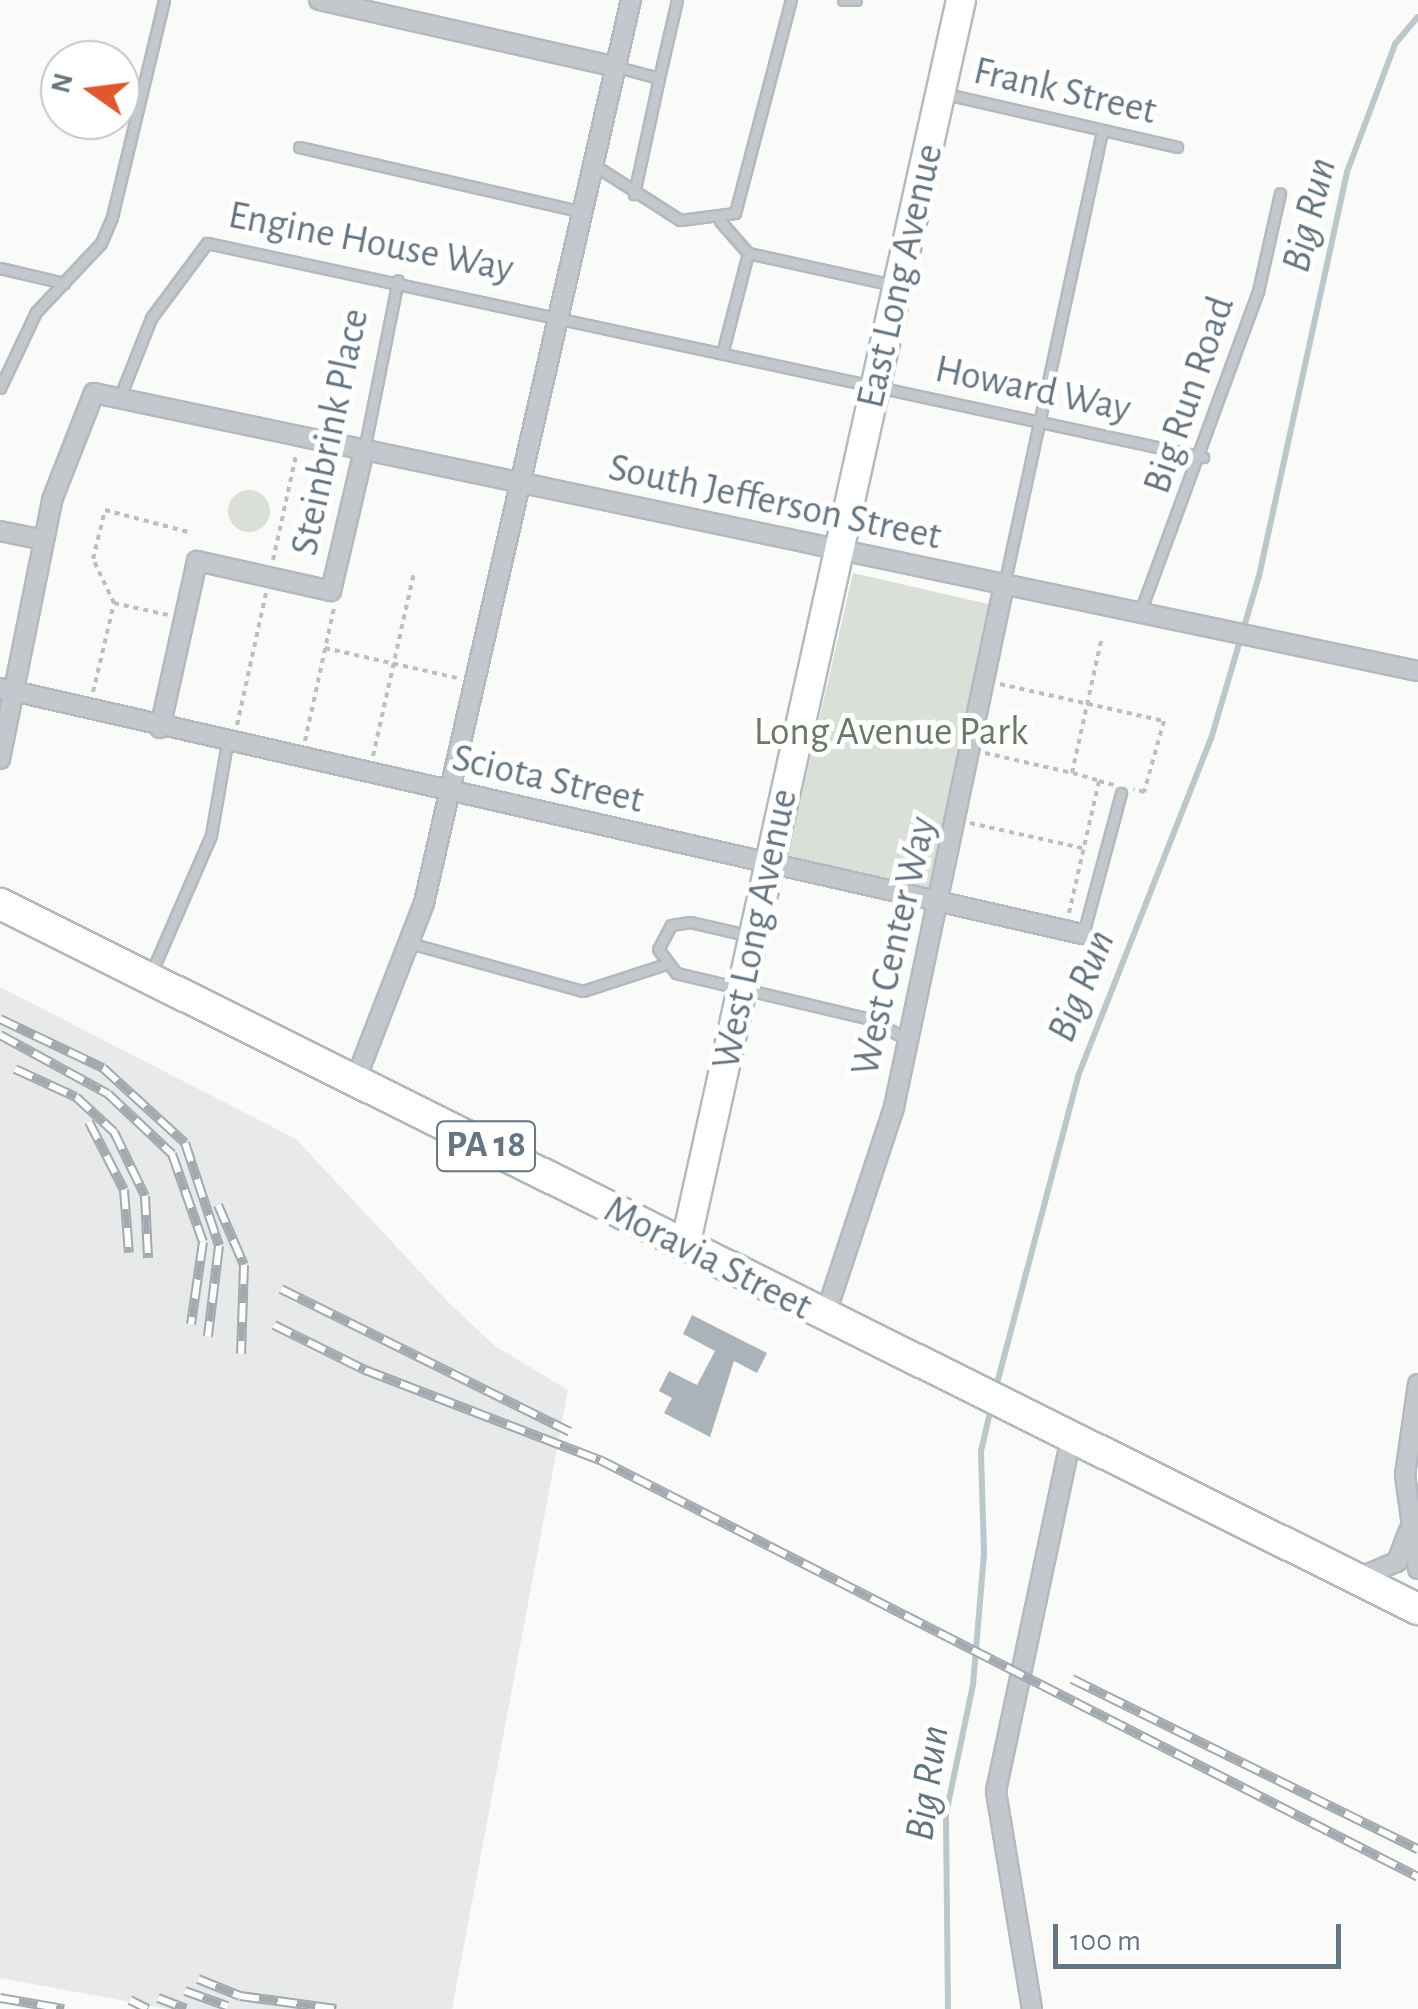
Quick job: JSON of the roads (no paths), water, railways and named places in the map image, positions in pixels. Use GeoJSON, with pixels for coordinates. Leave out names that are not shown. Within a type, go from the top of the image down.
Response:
{"type":"FeatureCollection","features":[{"type":"Feature","properties":{"kind":"main road","name":"Moravia Street"},"geometry":{"type":"LineString","coordinates":[[0,904],[1346,1577],[1418,1609]]}},
{"type":"Feature","properties":{"kind":"street"},"geometry":{"type":"LineString","coordinates":[[318,0],[616,67]]}},
{"type":"Feature","properties":{"kind":"street"},"geometry":{"type":"LineString","coordinates":[[355,1081],[412,944],[632,0]]}},
{"type":"Feature","properties":{"kind":"street","name":"East Long Avenue"},"geometry":{"type":"LineString","coordinates":[[838,552],[961,0]]}},
{"type":"Feature","properties":{"kind":"street"},"geometry":{"type":"LineString","coordinates":[[0,759],[7,690],[44,540],[94,393],[119,398]]}},
{"type":"Feature","properties":{"kind":"street","name":"South Jefferson Street"},"geometry":{"type":"LineString","coordinates":[[119,398],[838,552],[1140,612],[1182,626],[1267,644],[1418,671]]}},
{"type":"Feature","properties":{"kind":"street","name":"Steinbrink Place"},"geometry":{"type":"LineString","coordinates":[[160,728],[197,562],[331,591],[364,450]]}},
{"type":"Feature","properties":{"kind":"street"},"geometry":{"type":"LineString","coordinates":[[0,531],[44,540]]}},
{"type":"Feature","properties":{"kind":"street","name":"West Long Avenue"},"geometry":{"type":"LineString","coordinates":[[685,1246],[838,552]]}},
{"type":"Feature","properties":{"kind":"street","name":"West Center Way"},"geometry":{"type":"LineString","coordinates":[[826,1316],[909,1040],[1004,585]]}},
{"type":"Feature","properties":{"kind":"street","name":"Sciota Street"},"geometry":{"type":"LineString","coordinates":[[7,690],[226,743],[1082,934]]}},
{"type":"Feature","properties":{"kind":"street"},"geometry":{"type":"LineString","coordinates":[[1418,1384],[1409,1530],[1418,1569]]}},
{"type":"Feature","properties":{"kind":"street"},"geometry":{"type":"LineString","coordinates":[[1032,2009],[996,1791],[1071,1439]]}},
{"type":"Feature","properties":{"kind":"street"},"geometry":{"type":"LineString","coordinates":[[1346,1577],[1388,1570],[1409,1530]]}},
{"type":"Feature","properties":{"kind":"lane"},"geometry":{"type":"LineString","coordinates":[[0,388],[36,312],[64,282],[112,217],[164,0]]}},
{"type":"Feature","properties":{"kind":"lane"},"geometry":{"type":"LineString","coordinates":[[634,194],[677,0]]}},
{"type":"Feature","properties":{"kind":"lane"},"geometry":{"type":"LineString","coordinates":[[594,165],[680,220],[720,221],[735,213],[749,182],[791,0]]}},
{"type":"Feature","properties":{"kind":"lane"},"geometry":{"type":"LineString","coordinates":[[843,0],[855,1]]}},
{"type":"Feature","properties":{"kind":"lane"},"geometry":{"type":"LineString","coordinates":[[616,67],[659,78]]}},
{"type":"Feature","properties":{"kind":"lane","name":"Frank Street"},"geometry":{"type":"LineString","coordinates":[[940,93],[1177,147]]}},
{"type":"Feature","properties":{"kind":"lane"},"geometry":{"type":"LineString","coordinates":[[1004,585],[1102,130]]}},
{"type":"Feature","properties":{"kind":"lane"},"geometry":{"type":"LineString","coordinates":[[299,146],[583,212]]}},
{"type":"Feature","properties":{"kind":"lane","name":"Big Run Road"},"geometry":{"type":"LineString","coordinates":[[1140,612],[1203,457],[1280,193]]}},
{"type":"Feature","properties":{"kind":"lane"},"geometry":{"type":"LineString","coordinates":[[720,221],[748,253],[898,286]]}},
{"type":"Feature","properties":{"kind":"lane","name":"Engine House Way"},"geometry":{"type":"LineString","coordinates":[[119,398],[138,341],[199,246],[239,246],[558,316]]}},
{"type":"Feature","properties":{"kind":"lane"},"geometry":{"type":"LineString","coordinates":[[723,350],[748,253]]}},
{"type":"Feature","properties":{"kind":"lane"},"geometry":{"type":"LineString","coordinates":[[0,268],[64,282]]}},
{"type":"Feature","properties":{"kind":"lane","name":"Steinbrink Place"},"geometry":{"type":"LineString","coordinates":[[364,450],[398,280]]}},
{"type":"Feature","properties":{"kind":"lane","name":"Howard Way"},"geometry":{"type":"LineString","coordinates":[[558,316],[1203,457]]}},
{"type":"Feature","properties":{"kind":"lane"},"geometry":{"type":"LineString","coordinates":[[149,978],[211,835],[226,743]]}},
{"type":"Feature","properties":{"kind":"lane"},"geometry":{"type":"LineString","coordinates":[[1082,934],[1121,793]]}},
{"type":"Feature","properties":{"kind":"lane"},"geometry":{"type":"LineString","coordinates":[[663,965],[658,949],[671,926],[754,937]]}},
{"type":"Feature","properties":{"kind":"lane"},"geometry":{"type":"LineString","coordinates":[[412,944],[582,991],[663,965],[870,1019],[909,1040]]}},
{"type":"Feature","properties":{"kind":"waterway","name":"Big Run"},"geometry":{"type":"LineString","coordinates":[[995,1391],[1078,1076],[1211,739],[1259,576],[1347,172],[1395,44],[1418,17]]}},
{"type":"Feature","properties":{"kind":"waterway","name":"Big Run"},"geometry":{"type":"LineString","coordinates":[[948,2009],[946,1814],[973,1685],[984,1553],[981,1451],[991,1408]]}},
{"type":"Feature","properties":{"kind":"railway"},"geometry":{"type":"LineString","coordinates":[[0,1019],[103,1068],[185,1143],[219,1246],[208,1336]]}},
{"type":"Feature","properties":{"kind":"railway"},"geometry":{"type":"LineString","coordinates":[[0,1035],[108,1094],[172,1154],[203,1242],[191,1324]]}},
{"type":"Feature","properties":{"kind":"railway"},"geometry":{"type":"LineString","coordinates":[[15,1069],[76,1097],[114,1132],[145,1196],[148,1258]]}},
{"type":"Feature","properties":{"kind":"railway"},"geometry":{"type":"LineString","coordinates":[[89,1122],[124,1190],[129,1253]]}},
{"type":"Feature","properties":{"kind":"railway"},"geometry":{"type":"LineString","coordinates":[[218,1205],[244,1265],[241,1354]]}},
{"type":"Feature","properties":{"kind":"railway"},"geometry":{"type":"LineString","coordinates":[[281,1289],[570,1432]]}},
{"type":"Feature","properties":{"kind":"railway"},"geometry":{"type":"LineString","coordinates":[[274,1325],[365,1370],[600,1460],[1418,1877]]}},
{"type":"Feature","properties":{"kind":"railway"},"geometry":{"type":"LineString","coordinates":[[1072,1679],[1418,1849]]}},
{"type":"Feature","properties":{"kind":"railway"},"geometry":{"type":"LineString","coordinates":[[198,1979],[240,1996],[336,2009]]}},
{"type":"Feature","properties":{"kind":"railway"},"geometry":{"type":"LineString","coordinates":[[185,1991],[227,2006]]}},
{"type":"Feature","properties":{"kind":"railway"},"geometry":{"type":"LineString","coordinates":[[0,1998],[64,2009]]}},
{"type":"Feature","properties":{"kind":"railway"},"geometry":{"type":"LineString","coordinates":[[158,1998],[186,2009]]}},
{"type":"Feature","properties":{"kind":"railway"},"geometry":{"type":"LineString","coordinates":[[130,2000],[148,2009]]}},
{"type":"Feature","properties":{"kind":"park label","name":"Long Avenue Park"},"geometry":{"type":"Point","coordinates":[891,732]}}]}
